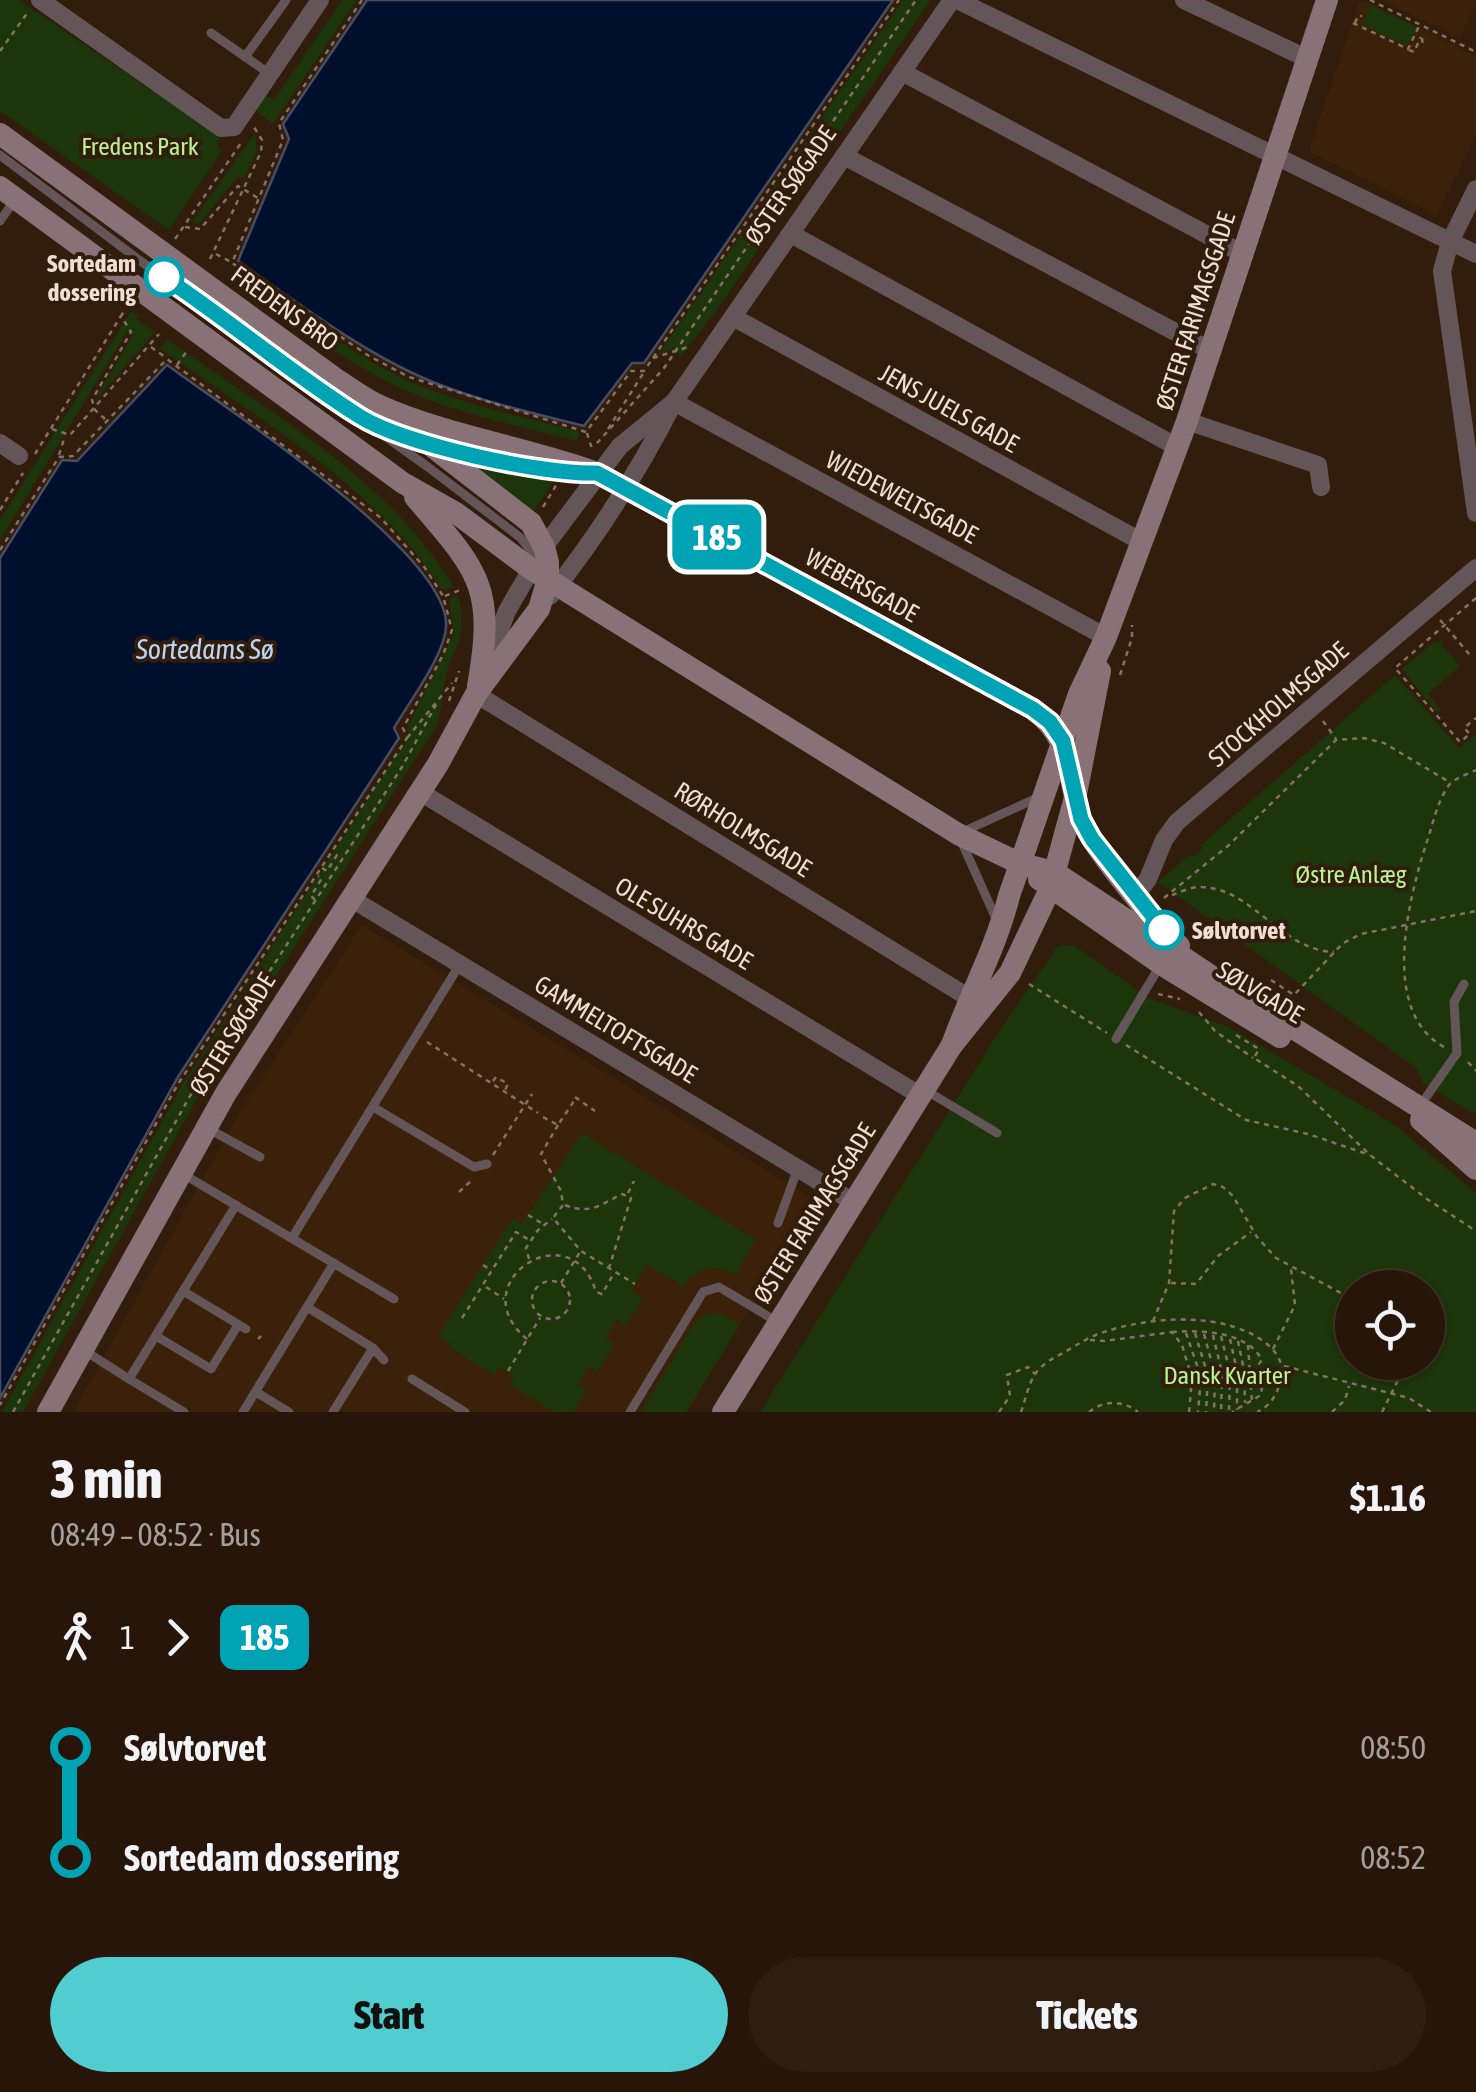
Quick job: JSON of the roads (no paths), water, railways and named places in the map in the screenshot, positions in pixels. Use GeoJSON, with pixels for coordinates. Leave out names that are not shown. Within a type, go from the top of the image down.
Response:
{"type":"FeatureCollection","features":[{"type":"Feature","properties":{"kind":"street"},"geometry":{"type":"LineString","coordinates":[[955,0],[1476,254]]}},
{"type":"Feature","properties":{"kind":"street","name":"ØSTER SØGADE"},"geometry":{"type":"LineString","coordinates":[[544,568],[582,556],[674,402],[955,0]]}},
{"type":"Feature","properties":{"kind":"street"},"geometry":{"type":"LineString","coordinates":[[1184,0],[1308,59]]}},
{"type":"Feature","properties":{"kind":"street","name":"ØSTER FARIMAGSGADE"},"geometry":{"type":"LineString","coordinates":[[1042,875],[1044,795],[1079,694],[1106,636],[1178,447],[1327,0]]}},
{"type":"Feature","properties":{"kind":"street"},"geometry":{"type":"LineString","coordinates":[[36,4],[221,128],[243,128],[270,74],[316,6]]}},
{"type":"Feature","properties":{"kind":"street"},"geometry":{"type":"LineString","coordinates":[[902,72],[1243,254]]}},
{"type":"Feature","properties":{"kind":"street","name":"FREDENS BRO"},"geometry":{"type":"LineString","coordinates":[[0,134],[333,377],[370,412],[427,442],[517,510],[531,524],[544,568]]}},
{"type":"Feature","properties":{"kind":"street"},"geometry":{"type":"LineString","coordinates":[[844,156],[1211,351]]}},
{"type":"Feature","properties":{"kind":"street"},"geometry":{"type":"LineString","coordinates":[[1476,189],[1450,242],[1442,271],[1476,513]]}},
{"type":"Feature","properties":{"kind":"street"},"geometry":{"type":"LineString","coordinates":[[8,193],[194,338],[402,483],[544,568]]}},
{"type":"Feature","properties":{"kind":"street"},"geometry":{"type":"LineString","coordinates":[[790,234],[1178,447]]}},
{"type":"Feature","properties":{"kind":"street","name":"JENS JUELS GADE"},"geometry":{"type":"LineString","coordinates":[[733,317],[1142,542]]}},
{"type":"Feature","properties":{"kind":"street","name":"ØSTER SØGADE"},"geometry":{"type":"LineString","coordinates":[[476,694],[507,611],[544,568],[597,473],[620,446],[674,402]]}},
{"type":"Feature","properties":{"kind":"street","name":"WIEDEWELTSGADE"},"geometry":{"type":"LineString","coordinates":[[674,402],[1106,636]]}},
{"type":"Feature","properties":{"kind":"street","name":"FREDENS BRO"},"geometry":{"type":"LineString","coordinates":[[370,412],[556,458],[597,473]]}},
{"type":"Feature","properties":{"kind":"street"},"geometry":{"type":"LineString","coordinates":[[1187,421],[1318,466],[1321,487]]}},
{"type":"Feature","properties":{"kind":"street"},"geometry":{"type":"LineString","coordinates":[[0,443],[19,456]]}},
{"type":"Feature","properties":{"kind":"street","name":"WEBERSGADE"},"geometry":{"type":"LineString","coordinates":[[597,473],[1033,709],[1050,722],[1063,741]]}},
{"type":"Feature","properties":{"kind":"street"},"geometry":{"type":"LineString","coordinates":[[402,483],[468,560],[480,582],[486,632],[476,694]]}},
{"type":"Feature","properties":{"kind":"street","name":"ØSTER SØGADE"},"geometry":{"type":"LineString","coordinates":[[48,1412],[206,1127],[420,792],[476,694],[539,609],[544,568]]}},
{"type":"Feature","properties":{"kind":"street","name":"SØLVGADE"},"geometry":{"type":"LineString","coordinates":[[544,568],[958,834],[1042,875],[1226,986],[1420,1113],[1476,1158]]}},
{"type":"Feature","properties":{"kind":"street","name":"STOCKHOLMSGADE"},"geometry":{"type":"LineString","coordinates":[[1136,895],[1177,822],[1476,568]]}},
{"type":"Feature","properties":{"kind":"street","name":"ØSTER FARIMAGSGADE"},"geometry":{"type":"LineString","coordinates":[[723,1412],[952,1045],[976,1002],[1000,929],[1042,875],[1074,786],[1106,636]]}},
{"type":"Feature","properties":{"kind":"street","name":"RØRHOLMSGADE"},"geometry":{"type":"LineString","coordinates":[[476,694],[976,1002]]}},
{"type":"Feature","properties":{"kind":"street","name":"SØLVGADE"},"geometry":{"type":"LineString","coordinates":[[1063,741],[1081,819],[1092,839],[1170,938],[1226,986]]}},
{"type":"Feature","properties":{"kind":"street","name":"OLE SUHRS GADE"},"geometry":{"type":"LineString","coordinates":[[420,792],[923,1092]]}},
{"type":"Feature","properties":{"kind":"street"},"geometry":{"type":"LineString","coordinates":[[976,1002],[1042,875]]}},
{"type":"Feature","properties":{"kind":"street","name":"SØLVGADE"},"geometry":{"type":"LineString","coordinates":[[1042,875],[1161,964],[1476,1143]]}},
{"type":"Feature","properties":{"kind":"street","name":"GAMMELTOFTSGADE"},"geometry":{"type":"LineString","coordinates":[[352,899],[855,1203]]}},
{"type":"Feature","properties":{"kind":"street"},"geometry":{"type":"LineString","coordinates":[[1420,1113],[1476,1169]]}},
{"type":"Feature","properties":{"kind":"lane"},"geometry":{"type":"LineString","coordinates":[[246,57],[289,0],[316,6]]}},
{"type":"Feature","properties":{"kind":"lane"},"geometry":{"type":"LineString","coordinates":[[211,33],[270,74]]}},
{"type":"Feature","properties":{"kind":"lane"},"geometry":{"type":"LineString","coordinates":[[0,155],[140,260],[370,412],[521,538],[544,568]]}},
{"type":"Feature","properties":{"kind":"lane"},"geometry":{"type":"LineString","coordinates":[[0,221],[8,193]]}},
{"type":"Feature","properties":{"kind":"lane"},"geometry":{"type":"LineString","coordinates":[[427,442],[564,474],[597,473]]}},
{"type":"Feature","properties":{"kind":"lane"},"geometry":{"type":"LineString","coordinates":[[1000,929],[958,834],[1044,795]]}},
{"type":"Feature","properties":{"kind":"lane"},"geometry":{"type":"LineString","coordinates":[[292,1238],[460,964]]}},
{"type":"Feature","properties":{"kind":"lane"},"geometry":{"type":"LineString","coordinates":[[1116,1039],[1161,964]]}},
{"type":"Feature","properties":{"kind":"lane"},"geometry":{"type":"LineString","coordinates":[[1420,1113],[1456,1054],[1454,1002],[1464,984]]}},
{"type":"Feature","properties":{"kind":"lane"},"geometry":{"type":"LineString","coordinates":[[923,1092],[997,1132]]}},
{"type":"Feature","properties":{"kind":"lane"},"geometry":{"type":"LineString","coordinates":[[373,1107],[474,1167],[487,1164]]}},
{"type":"Feature","properties":{"kind":"lane"},"geometry":{"type":"LineString","coordinates":[[206,1127],[260,1157]]}},
{"type":"Feature","properties":{"kind":"lane"},"geometry":{"type":"LineString","coordinates":[[778,1223],[798,1168]]}},
{"type":"Feature","properties":{"kind":"lane"},"geometry":{"type":"LineString","coordinates":[[181,1172],[394,1299]]}},
{"type":"Feature","properties":{"kind":"lane"},"geometry":{"type":"LineString","coordinates":[[130,1379],[236,1205]]}},
{"type":"Feature","properties":{"kind":"lane"},"geometry":{"type":"LineString","coordinates":[[243,1412],[277,1348],[334,1264]]}},
{"type":"Feature","properties":{"kind":"lane"},"geometry":{"type":"LineString","coordinates":[[630,1412],[704,1292],[718,1287],[778,1322]]}},
{"type":"Feature","properties":{"kind":"lane"},"geometry":{"type":"LineString","coordinates":[[156,1336],[211,1369],[242,1327],[183,1291]]}},
{"type":"Feature","properties":{"kind":"lane"},"geometry":{"type":"LineString","coordinates":[[307,1308],[374,1348],[384,1360]]}},
{"type":"Feature","properties":{"kind":"lane"},"geometry":{"type":"LineString","coordinates":[[333,1412],[374,1348]]}},
{"type":"Feature","properties":{"kind":"lane"},"geometry":{"type":"LineString","coordinates":[[82,1350],[184,1412]]}},
{"type":"Feature","properties":{"kind":"lane"},"geometry":{"type":"LineString","coordinates":[[412,1379],[465,1412]]}},
{"type":"Feature","properties":{"kind":"lane"},"geometry":{"type":"LineString","coordinates":[[256,1392],[289,1412]]}},
{"type":"Feature","properties":{"kind":"water"},"geometry":{"type":"Polygon","coordinates":[[[367,0],[893,0],[644,363],[632,363],[584,426],[481,399],[421,377],[350,338],[238,261],[289,139],[283,124],[367,0]]]}},
{"type":"Feature","properties":{"kind":"water","name":"Sortedams Sø"},"geometry":{"type":"Polygon","coordinates":[[[167,365],[281,447],[375,523],[412,561],[437,596],[446,626],[440,651],[394,728],[399,738],[178,1077],[0,1398],[0,558],[62,460],[77,461],[167,365]]]}},
{"type":"Feature","properties":{"kind":"place","name":"Sortedam dossering"},"geometry":{"type":"Point","coordinates":[164,277]}},
{"type":"Feature","properties":{"kind":"place","name":"Sølvtorvet"},"geometry":{"type":"Point","coordinates":[1164,930]}},
{"type":"Feature","properties":{"kind":"park label","name":"Fredens Park"},"geometry":{"type":"Point","coordinates":[140,146]}},
{"type":"Feature","properties":{"kind":"park label","name":"Østre Anlæg"},"geometry":{"type":"Point","coordinates":[1351,874]}},
{"type":"Feature","properties":{"kind":"park label","name":"Dansk Kvarter"},"geometry":{"type":"Point","coordinates":[1227,1375]}}]}
